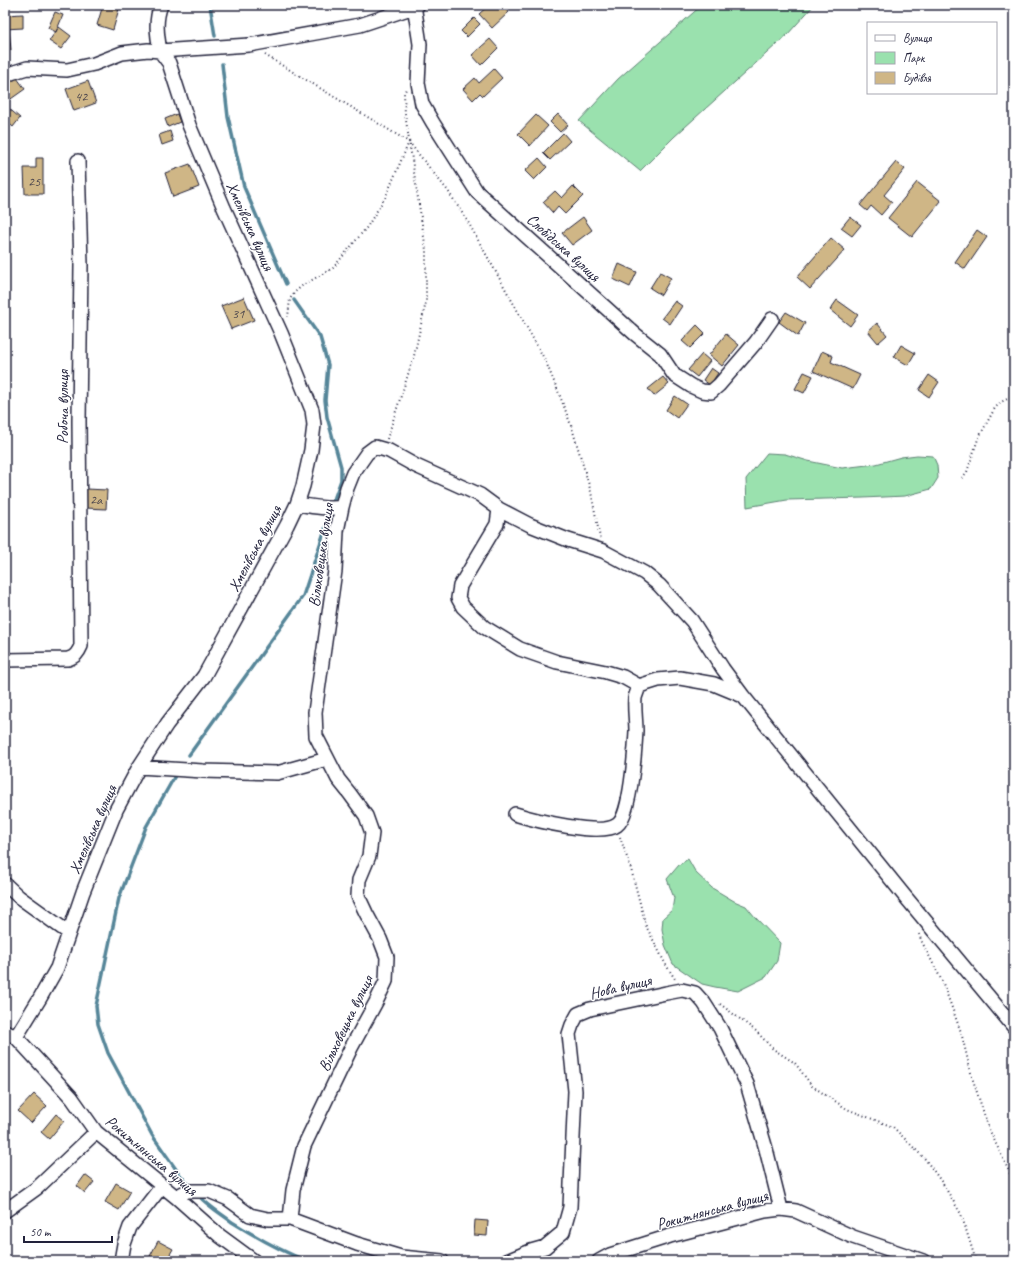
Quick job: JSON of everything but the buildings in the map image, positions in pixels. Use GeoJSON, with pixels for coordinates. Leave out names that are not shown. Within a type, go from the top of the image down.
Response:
{"type":"FeatureCollection","features":[{"type":"Feature","properties":{"kind":"street"},"geometry":{"type":"LineString","coordinates":[[160,51],[156,31],[158,14],[161,5]]}},
{"type":"Feature","properties":{"kind":"street"},"geometry":{"type":"LineString","coordinates":[[5,75],[27,68],[67,70],[94,64],[122,53],[148,50],[160,51],[249,45],[360,25],[415,6]]}},
{"type":"Feature","properties":{"kind":"street","name":"Слобідська вулиця"},"geometry":{"type":"LineString","coordinates":[[415,6],[420,44],[418,83],[422,104],[477,192],[635,334],[660,354],[674,375],[691,386],[711,392],[719,385],[756,342],[772,319]]}},
{"type":"Feature","properties":{"kind":"street","name":"Хмелівська вулиця"},"geometry":{"type":"LineString","coordinates":[[10,1035],[40,998],[57,968],[83,892],[116,810],[139,767],[167,724],[204,676],[268,561],[297,504],[303,486],[311,450],[314,425],[312,410],[281,333],[224,208],[189,125],[169,63],[160,51]]}},
{"type":"Feature","properties":{"kind":"street","name":"Робоча вулиця"},"geometry":{"type":"LineString","coordinates":[[5,660],[68,659],[79,652],[81,646],[79,421],[81,265],[78,161]]}},
{"type":"Feature","properties":{"kind":"street","name":"Вільховецька вулиця"},"geometry":{"type":"LineString","coordinates":[[290,1219],[293,1190],[304,1146],[351,1048],[386,980],[387,957],[380,939],[358,896],[359,880],[370,856],[372,833],[366,816],[338,779],[327,759],[316,736],[314,712],[335,571],[339,507],[353,473],[367,454],[375,447],[384,449]]}},
{"type":"Feature","properties":{"kind":"street"},"geometry":{"type":"LineString","coordinates":[[384,449],[416,466],[480,495],[499,509],[530,525],[568,540],[603,551],[644,573],[659,585],[692,621],[742,696],[903,894],[1014,1027]]}},
{"type":"Feature","properties":{"kind":"street"},"geometry":{"type":"LineString","coordinates":[[297,504],[320,507],[339,507]]}},
{"type":"Feature","properties":{"kind":"street"},"geometry":{"type":"LineString","coordinates":[[499,509],[497,524],[460,586],[458,598],[463,607],[484,627],[520,649],[557,662],[623,677],[639,686],[658,680],[680,678],[714,684],[742,696]]}},
{"type":"Feature","properties":{"kind":"street"},"geometry":{"type":"LineString","coordinates":[[515,814],[564,826],[596,829],[611,828],[618,825],[624,816],[632,780],[636,731],[635,697],[639,686]]}},
{"type":"Feature","properties":{"kind":"street"},"geometry":{"type":"LineString","coordinates":[[139,767],[203,771],[277,772],[327,759]]}},
{"type":"Feature","properties":{"kind":"street"},"geometry":{"type":"LineString","coordinates":[[5,884],[18,897],[69,933]]}},
{"type":"Feature","properties":{"kind":"street"},"geometry":{"type":"LineString","coordinates":[[682,990],[695,993],[704,1003],[720,1028],[747,1084],[766,1149],[781,1209]]}},
{"type":"Feature","properties":{"kind":"street","name":"Нова вулиця"},"geometry":{"type":"LineString","coordinates":[[507,1261],[545,1247],[563,1232],[570,1207],[575,1091],[569,1034],[578,1014],[597,1007],[682,990]]}},
{"type":"Feature","properties":{"kind":"street","name":"Рокитнянська вулиця"},"geometry":{"type":"LineString","coordinates":[[10,1035],[72,1098],[96,1132],[136,1163],[162,1186],[182,1194],[220,1236],[254,1261]]}},
{"type":"Feature","properties":{"kind":"street"},"geometry":{"type":"LineString","coordinates":[[5,1211],[37,1188],[96,1132]]}},
{"type":"Feature","properties":{"kind":"street"},"geometry":{"type":"LineString","coordinates":[[122,1261],[124,1244],[130,1227],[162,1186]]}},
{"type":"Feature","properties":{"kind":"street","name":"Рокитнянська вулиця"},"geometry":{"type":"LineString","coordinates":[[182,1194],[208,1191],[228,1199],[250,1215],[268,1219],[290,1219],[357,1244],[400,1257],[442,1261]]}},
{"type":"Feature","properties":{"kind":"street","name":"Рокитнянська вулиця"},"geometry":{"type":"LineString","coordinates":[[599,1261],[610,1255],[670,1236],[765,1211],[781,1209],[796,1211],[853,1237],[923,1261]]}},
{"type":"Feature","properties":{"kind":"path"},"geometry":{"type":"LineString","coordinates":[[249,45],[409,142],[448,191],[468,222],[545,360],[572,428],[590,492],[603,551]]}},
{"type":"Feature","properties":{"kind":"path"},"geometry":{"type":"LineString","coordinates":[[384,449],[414,356],[426,302],[426,250],[405,114],[404,93],[406,86]]}},
{"type":"Feature","properties":{"kind":"path"},"geometry":{"type":"LineString","coordinates":[[281,333],[285,328],[290,300],[295,292],[303,285],[333,268],[367,227],[386,196],[409,142]]}},
{"type":"Feature","properties":{"kind":"path"},"geometry":{"type":"LineString","coordinates":[[962,478],[967,472],[978,439],[995,408],[1001,402],[1014,396]]}},
{"type":"Feature","properties":{"kind":"path"},"geometry":{"type":"LineString","coordinates":[[618,825],[622,845],[631,869],[646,926],[666,965],[682,990]]}},
{"type":"Feature","properties":{"kind":"path"},"geometry":{"type":"LineString","coordinates":[[917,929],[942,981],[961,1032],[972,1077],[989,1129],[1014,1182]]}},
{"type":"Feature","properties":{"kind":"path"},"geometry":{"type":"LineString","coordinates":[[718,1002],[756,1031],[773,1049],[795,1063],[812,1086],[847,1109],[893,1127],[925,1159],[961,1214],[976,1261]]}},
{"type":"Feature","properties":{"kind":"green space"},"geometry":{"type":"Polygon","coordinates":[[[702,5],[814,5],[787,35],[674,137],[640,171],[579,121],[618,79],[702,5]]]}},
{"type":"Feature","properties":{"kind":"green space"},"geometry":{"type":"Polygon","coordinates":[[[767,453],[785,454],[808,461],[842,468],[876,464],[901,457],[917,455],[933,456],[937,465],[938,478],[931,489],[905,496],[787,500],[747,507],[746,479],[767,453]]]}},
{"type":"Feature","properties":{"kind":"green space"},"geometry":{"type":"Polygon","coordinates":[[[688,859],[696,873],[712,888],[746,906],[780,943],[777,961],[766,977],[738,991],[702,984],[673,964],[665,945],[662,929],[663,918],[672,910],[674,898],[667,879],[679,865],[688,859]]]}},
{"type":"Feature","properties":{"kind":"waterway"},"geometry":{"type":"LineString","coordinates":[[210,5],[215,36]]}},
{"type":"Feature","properties":{"kind":"waterway"},"geometry":{"type":"LineString","coordinates":[[222,64],[228,117],[244,187],[286,284]]}},
{"type":"Feature","properties":{"kind":"waterway"},"geometry":{"type":"LineString","coordinates":[[294,300],[320,337],[328,365],[325,400],[327,417],[341,467],[341,480],[332,505]]}},
{"type":"Feature","properties":{"kind":"waterway"},"geometry":{"type":"LineString","coordinates":[[189,755],[303,596],[331,511]]}},
{"type":"Feature","properties":{"kind":"waterway"},"geometry":{"type":"LineString","coordinates":[[176,774],[146,827],[119,898],[96,1006],[98,1024],[108,1053],[152,1135],[180,1175],[191,1187]]}},
{"type":"Feature","properties":{"kind":"waterway"},"geometry":{"type":"LineString","coordinates":[[198,1195],[206,1203],[241,1228],[278,1248],[307,1261]]}}]}
